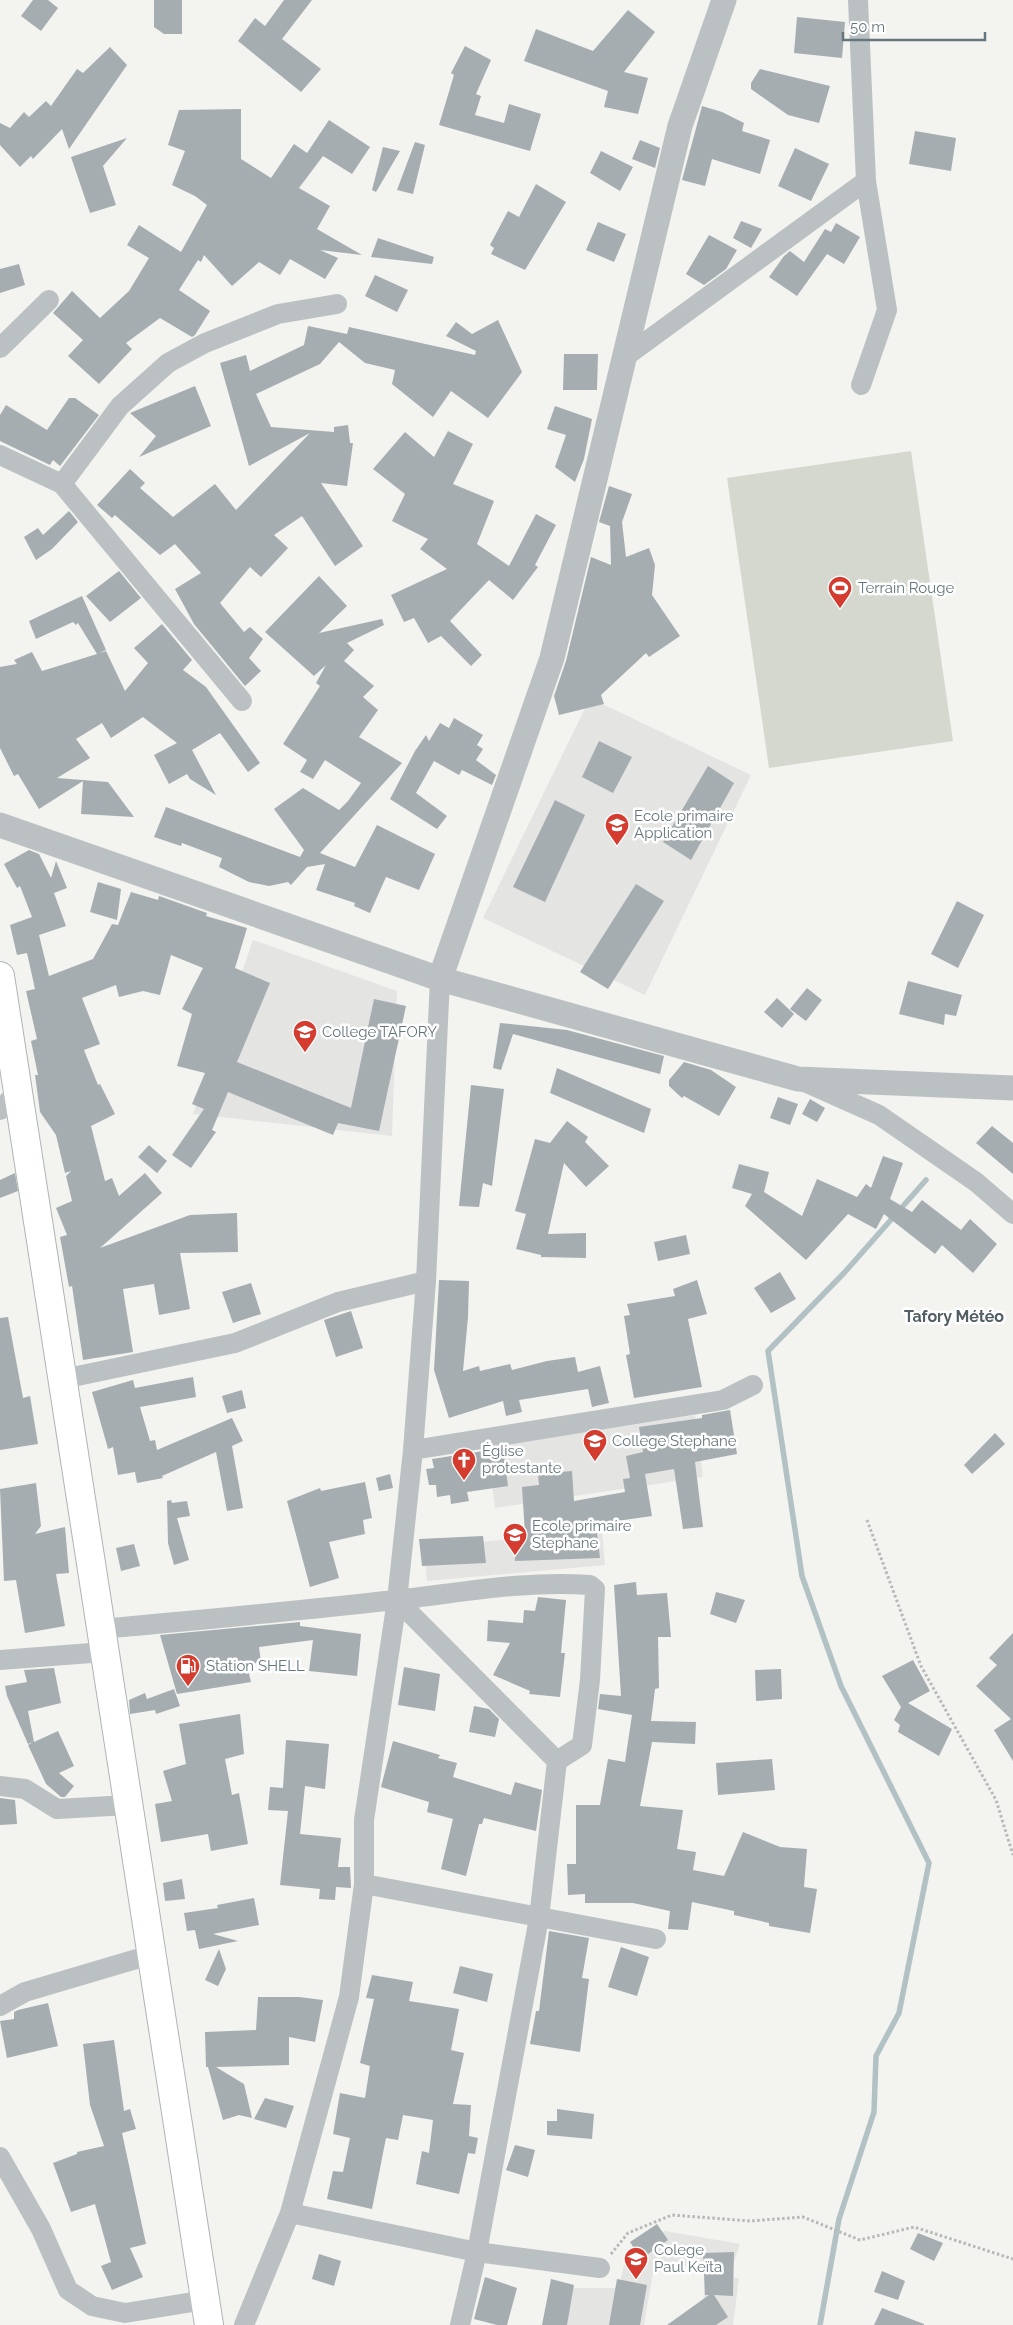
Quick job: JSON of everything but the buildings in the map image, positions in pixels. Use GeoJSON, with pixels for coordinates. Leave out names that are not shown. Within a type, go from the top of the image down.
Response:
{"type":"FeatureCollection","features":[{"type":"Feature","properties":{"kind":"main road"},"geometry":{"type":"LineString","coordinates":[[0,976],[128,1805],[204,2317]]}},
{"type":"Feature","properties":{"kind":"street"},"geometry":{"type":"LineString","coordinates":[[244,2325],[290,2213],[349,1997],[364,1884],[364,1820],[397,1600],[413,1450],[426,1281],[440,979],[552,658],[680,126],[724,0]]}},
{"type":"Feature","properties":{"kind":"street"},"geometry":{"type":"LineString","coordinates":[[858,0],[866,181],[887,310],[861,385]]}},
{"type":"Feature","properties":{"kind":"street"},"geometry":{"type":"LineString","coordinates":[[625,357],[866,181]]}},
{"type":"Feature","properties":{"kind":"street"},"geometry":{"type":"LineString","coordinates":[[0,348],[49,300]]}},
{"type":"Feature","properties":{"kind":"street"},"geometry":{"type":"LineString","coordinates":[[62,484],[120,406],[168,363],[205,343],[278,314],[337,304]]}},
{"type":"Feature","properties":{"kind":"street"},"geometry":{"type":"LineString","coordinates":[[0,455],[62,484],[242,701]]}},
{"type":"Feature","properties":{"kind":"street"},"geometry":{"type":"LineString","coordinates":[[0,825],[440,979],[798,1079],[879,1115],[976,1182],[1013,1214]]}},
{"type":"Feature","properties":{"kind":"street"},"geometry":{"type":"LineString","coordinates":[[798,1079],[1013,1088]]}},
{"type":"Feature","properties":{"kind":"street"},"geometry":{"type":"LineString","coordinates":[[0,1110],[19,1090]]}},
{"type":"Feature","properties":{"kind":"street"},"geometry":{"type":"LineString","coordinates":[[63,1380],[235,1343],[338,1302],[426,1281]]}},
{"type":"Feature","properties":{"kind":"street"},"geometry":{"type":"LineString","coordinates":[[413,1450],[723,1400],[753,1385]]}},
{"type":"Feature","properties":{"kind":"street"},"geometry":{"type":"LineString","coordinates":[[0,1660],[103,1641],[485,1587],[566,1583],[590,1585],[595,1589],[595,1621],[582,1745],[557,1761]]}},
{"type":"Feature","properties":{"kind":"street"},"geometry":{"type":"LineString","coordinates":[[397,1600],[557,1761]]}},
{"type":"Feature","properties":{"kind":"street"},"geometry":{"type":"LineString","coordinates":[[460,2325],[477,2252],[539,1918],[557,1761]]}},
{"type":"Feature","properties":{"kind":"street"},"geometry":{"type":"LineString","coordinates":[[0,1786],[25,1789],[57,1809],[128,1805]]}},
{"type":"Feature","properties":{"kind":"street"},"geometry":{"type":"LineString","coordinates":[[364,1884],[656,1939]]}},
{"type":"Feature","properties":{"kind":"street"},"geometry":{"type":"LineString","coordinates":[[0,2006],[25,1992],[150,1955]]}},
{"type":"Feature","properties":{"kind":"street"},"geometry":{"type":"LineString","coordinates":[[0,2157],[42,2229],[68,2290],[92,2306],[125,2313],[204,2317]]}},
{"type":"Feature","properties":{"kind":"street"},"geometry":{"type":"LineString","coordinates":[[290,2213],[477,2252],[600,2268]]}},
{"type":"Feature","properties":{"kind":"path"},"geometry":{"type":"LineString","coordinates":[[867,1520],[921,1666],[996,1800],[1013,1855]]}},
{"type":"Feature","properties":{"kind":"path"},"geometry":{"type":"LineString","coordinates":[[600,2268],[628,2233],[672,2215],[750,2221],[803,2217],[860,2240],[914,2227],[1013,2259]]}},
{"type":"Feature","properties":{"kind":"shaded area","name":"Terrain Rouge"},"geometry":{"type":"Polygon","coordinates":[[[911,451],[953,741],[769,768],[727,478],[911,451]]]}},
{"type":"Feature","properties":{"kind":"shaded area","name":"Ecole primaire Application"},"geometry":{"type":"Polygon","coordinates":[[[590,698],[751,775],[645,995],[483,918],[590,698]]]}},
{"type":"Feature","properties":{"kind":"shaded area","name":"College TAFORY"},"geometry":{"type":"Polygon","coordinates":[[[253,940],[397,991],[392,1136],[193,1114],[253,940]]]}},
{"type":"Feature","properties":{"kind":"shaded area","name":"College Stephane"},"geometry":{"type":"Polygon","coordinates":[[[695,1415],[703,1477],[495,1508],[487,1446],[695,1415]]]}},
{"type":"Feature","properties":{"kind":"shaded area","name":"Ecole primaire Stephane"},"geometry":{"type":"Polygon","coordinates":[[[602,1531],[605,1565],[427,1581],[424,1547],[602,1531]]]}},
{"type":"Feature","properties":{"kind":"shaded area","name":"Colege Paul Keïta"},"geometry":{"type":"Polygon","coordinates":[[[665,2231],[740,2244],[730,2273],[655,2261],[644,2325],[545,2325],[552,2288],[619,2288],[627,2251],[665,2231]]]}},
{"type":"Feature","properties":{"kind":"shaded area"},"geometry":{"type":"Polygon","coordinates":[[[705,2277],[739,2278],[733,2325],[695,2325],[702,2321],[705,2277]]]}},
{"type":"Feature","properties":{"kind":"waterway"},"geometry":{"type":"LineString","coordinates":[[820,2325],[839,2219],[874,2112],[876,2056],[899,2013],[929,1863],[841,1686],[802,1576],[768,1351],[844,1273],[926,1180]]}},
{"type":"Feature","properties":{"kind":"place","name":"Terrain Rouge"},"geometry":{"type":"Point","coordinates":[840,609]}},
{"type":"Feature","properties":{"kind":"place","name":"Ecole primaire Application"},"geometry":{"type":"Point","coordinates":[617,846]}},
{"type":"Feature","properties":{"kind":"place","name":"College TAFORY"},"geometry":{"type":"Point","coordinates":[305,1053]}},
{"type":"Feature","properties":{"kind":"place","name":"College Stephane"},"geometry":{"type":"Point","coordinates":[595,1462]}},
{"type":"Feature","properties":{"kind":"place","name":"Église protestante"},"geometry":{"type":"Point","coordinates":[464,1481]}},
{"type":"Feature","properties":{"kind":"place","name":"Ecole primaire Stephane"},"geometry":{"type":"Point","coordinates":[515,1556]}},
{"type":"Feature","properties":{"kind":"place","name":"Station SHELL"},"geometry":{"type":"Point","coordinates":[188,1687]}},
{"type":"Feature","properties":{"kind":"place","name":"Colege Paul Keïta"},"geometry":{"type":"Point","coordinates":[636,2280]}},
{"type":"Feature","properties":{"kind":"district","name":"Tafory Météo"},"geometry":{"type":"Point","coordinates":[954,1316]}}]}
